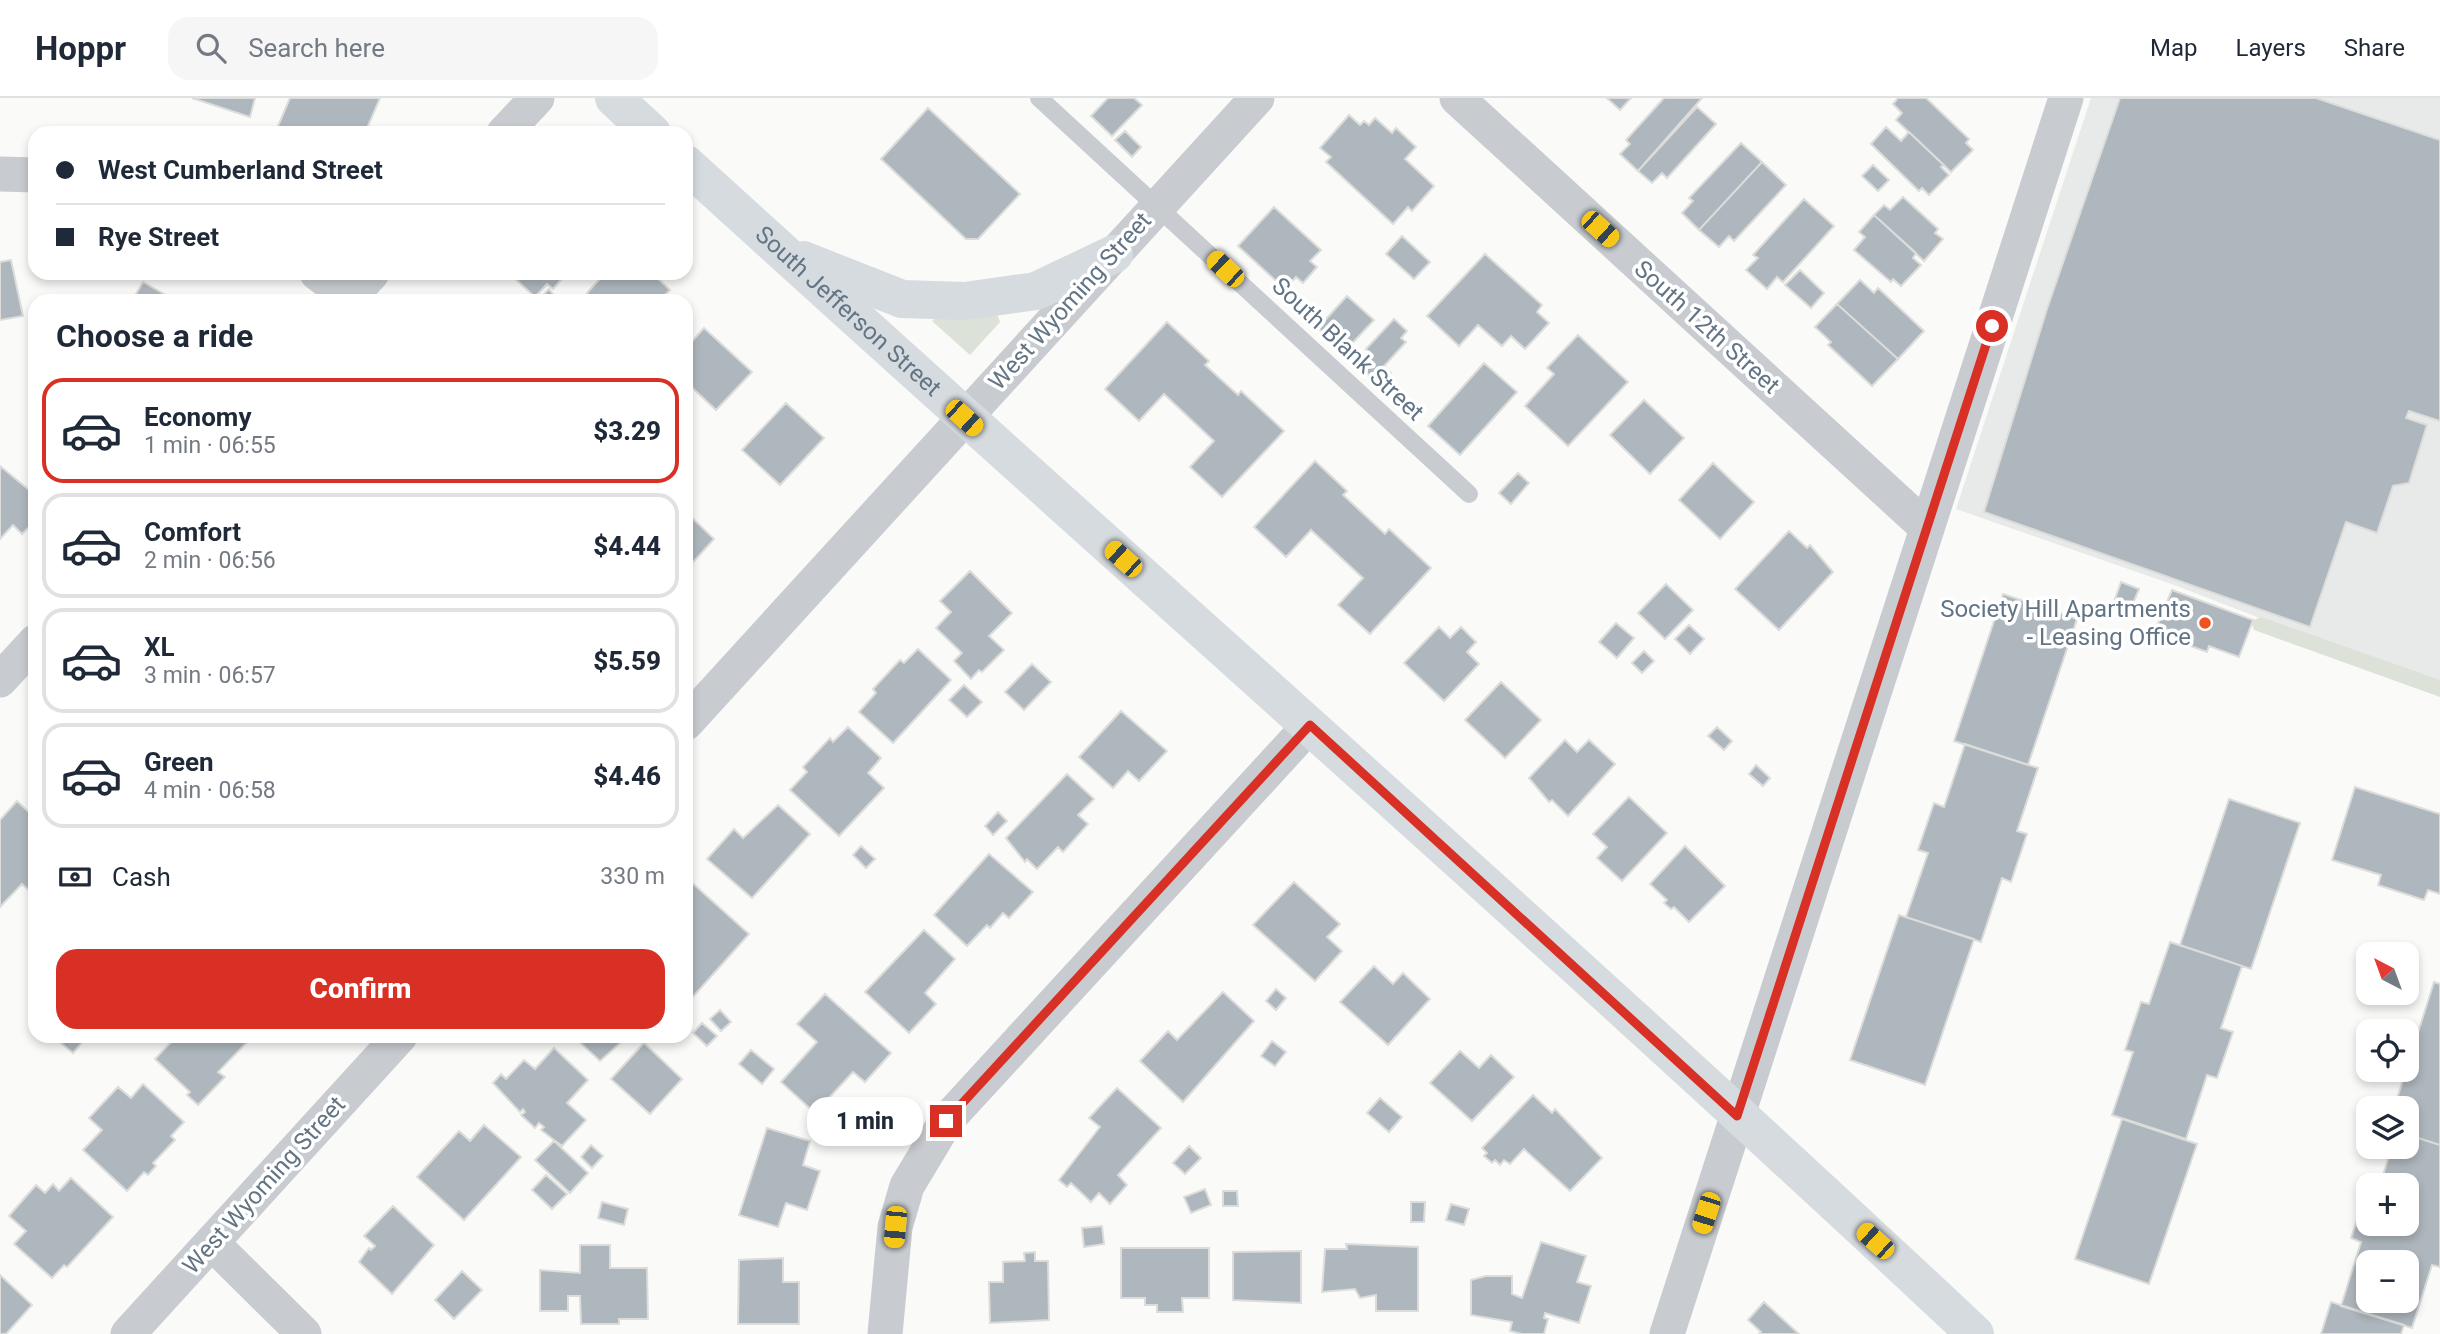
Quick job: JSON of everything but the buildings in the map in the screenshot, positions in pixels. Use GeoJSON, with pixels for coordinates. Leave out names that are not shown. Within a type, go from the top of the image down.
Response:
{"type":"FeatureCollection","features":[{"type":"Feature","properties":{"kind":"main road"},"geometry":{"type":"LineString","coordinates":[[614,98],[644,126]]}},
{"type":"Feature","properties":{"kind":"main road","name":"South Jefferson Street"},"geometry":{"type":"LineString","coordinates":[[693,170],[964,418],[1310,725],[1975,1334]]}},
{"type":"Feature","properties":{"kind":"main road"},"geometry":{"type":"LineString","coordinates":[[783,252],[902,299],[965,301],[1036,290],[1114,254]]}},
{"type":"Feature","properties":{"kind":"street"},"geometry":{"type":"LineString","coordinates":[[511,126],[537,98]]}},
{"type":"Feature","properties":{"kind":"street","name":"West Wyoming Street"},"geometry":{"type":"LineString","coordinates":[[693,715],[1257,98]]}},
{"type":"Feature","properties":{"kind":"street","name":"South 12th Street"},"geometry":{"type":"LineString","coordinates":[[1457,98],[1927,528]]}},
{"type":"Feature","properties":{"kind":"street"},"geometry":{"type":"LineString","coordinates":[[1667,1334],[2066,98]]}},
{"type":"Feature","properties":{"kind":"street"},"geometry":{"type":"LineString","coordinates":[[0,174],[28,174]]}},
{"type":"Feature","properties":{"kind":"street"},"geometry":{"type":"LineString","coordinates":[[333,280],[356,290]]}},
{"type":"Feature","properties":{"kind":"street"},"geometry":{"type":"LineString","coordinates":[[0,680],[28,650]]}},
{"type":"Feature","properties":{"kind":"street"},"geometry":{"type":"LineString","coordinates":[[885,1334],[895,1227],[907,1185],[946,1121],[1310,725]]}},
{"type":"Feature","properties":{"kind":"street","name":"West Wyoming Street"},"geometry":{"type":"LineString","coordinates":[[128,1334],[394,1043]]}},
{"type":"Feature","properties":{"kind":"street"},"geometry":{"type":"LineString","coordinates":[[212,1243],[304,1334]]}},
{"type":"Feature","properties":{"kind":"lane","name":"South Blank Street"},"geometry":{"type":"LineString","coordinates":[[1040,98],[1469,494]]}},
{"type":"Feature","properties":{"kind":"shaded area"},"geometry":{"type":"Polygon","coordinates":[[[2091,98],[2440,98],[2440,688],[2177,586],[1956,509],[2091,98]]]}},
{"type":"Feature","properties":{"kind":"shaded area"},"geometry":{"type":"Polygon","coordinates":[[[997,314],[1000,322],[970,355],[932,321],[936,318],[997,314]]]}},
{"type":"Feature","properties":{"kind":"shaded area"},"geometry":{"type":"Polygon","coordinates":[[[2261,617],[2440,680],[2440,697],[2254,630],[2251,621],[2261,617]]]}},
{"type":"Feature","properties":{"kind":"place","name":"Society Hill Apartments - Leasing Office"},"geometry":{"type":"Point","coordinates":[2205,623]}},
{"type":"Feature","properties":{"kind":"route"},"geometry":{"type":"LineString","coordinates":[[946,1121],[1310,725],[1737,1116],[1992,326]]}}]}
